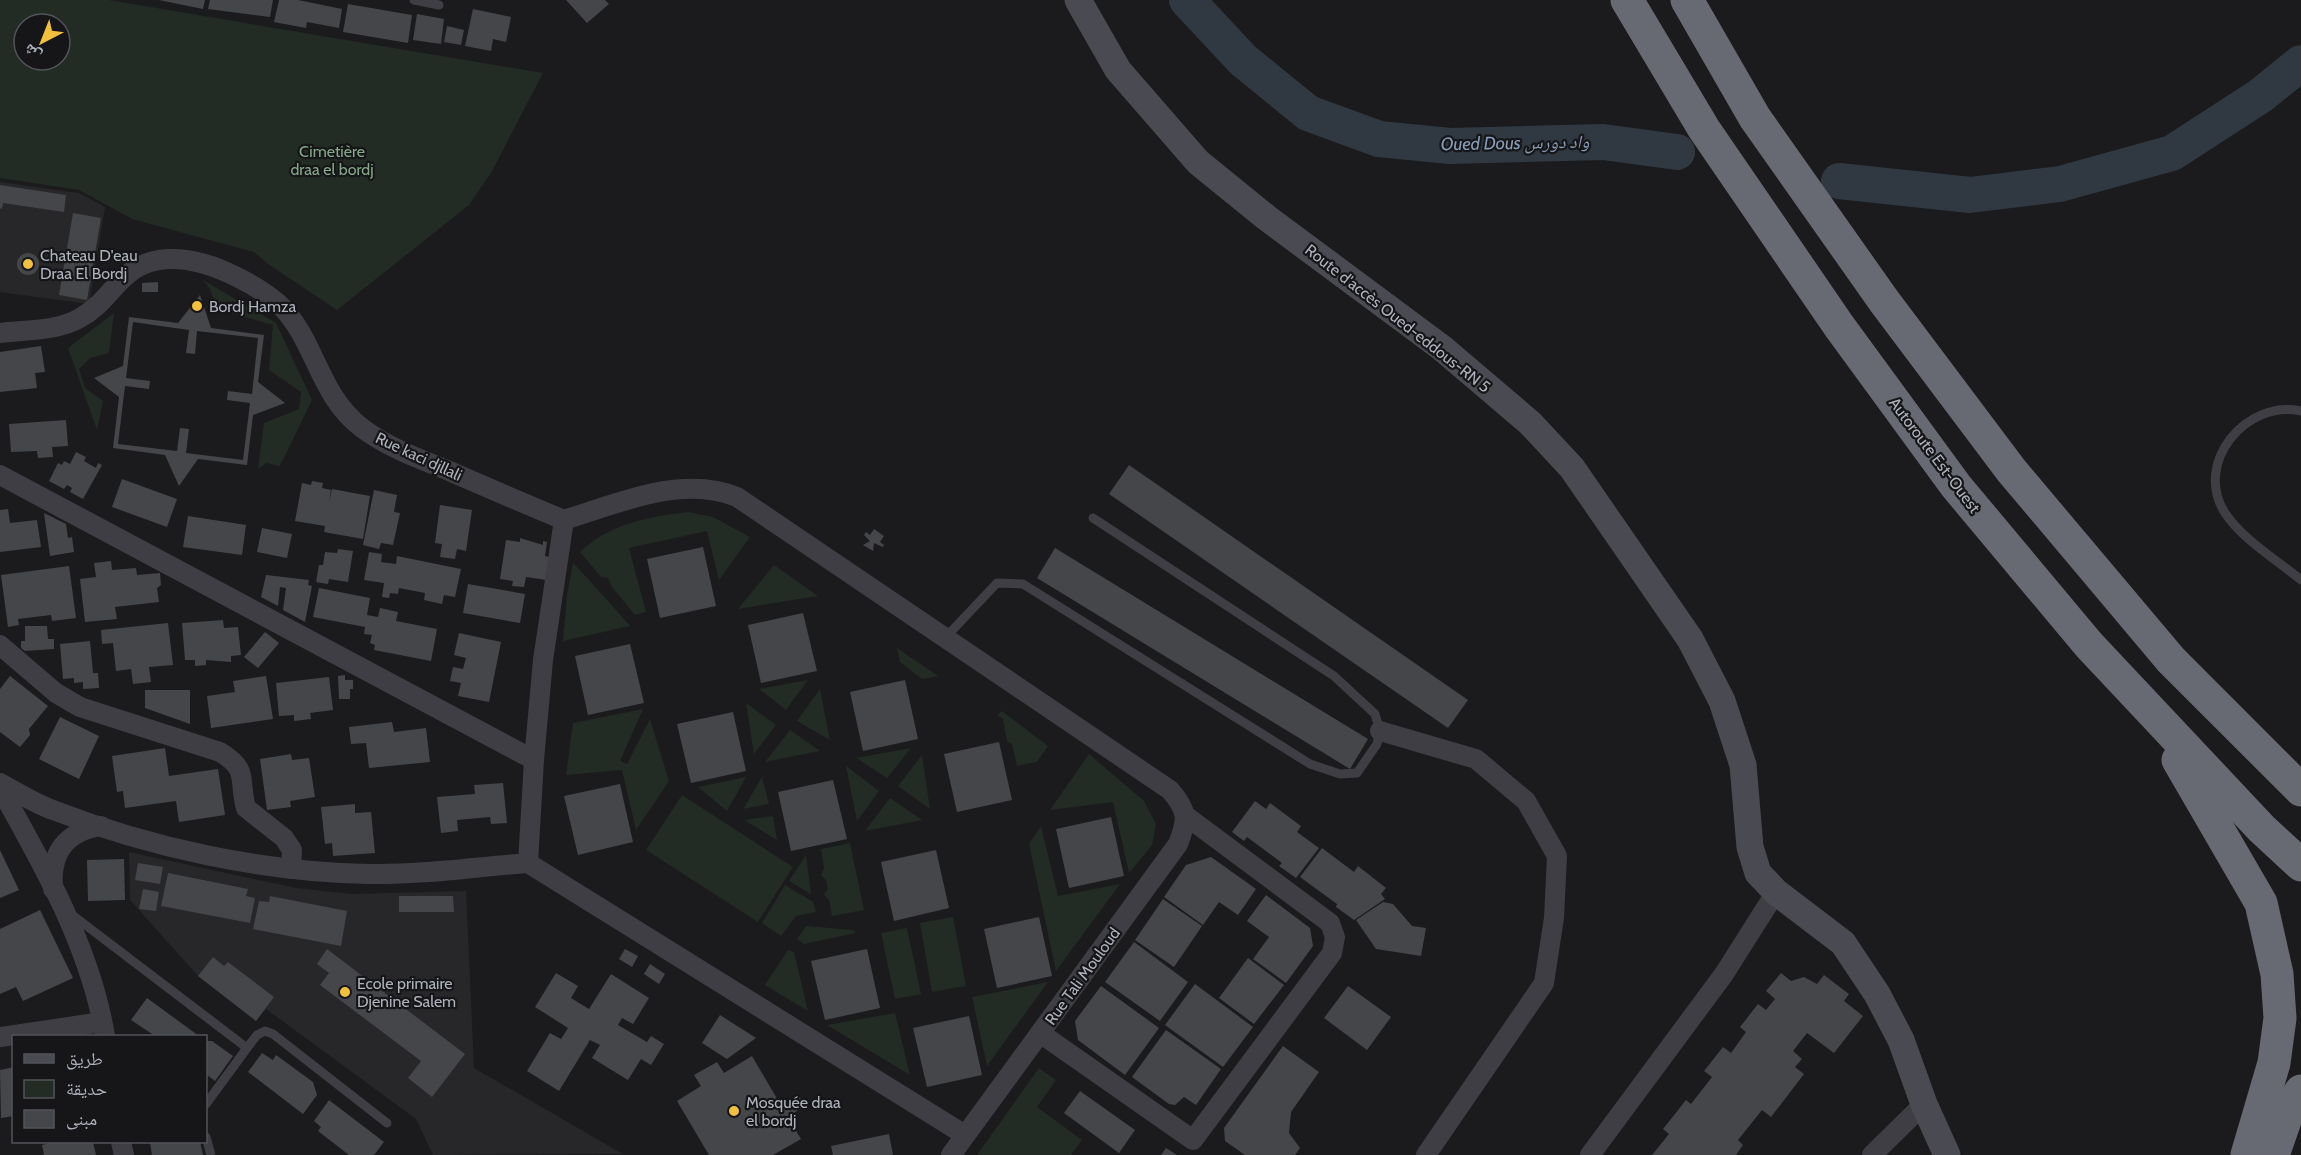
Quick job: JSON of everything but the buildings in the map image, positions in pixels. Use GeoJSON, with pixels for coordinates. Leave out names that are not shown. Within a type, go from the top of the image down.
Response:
{"type":"FeatureCollection","features":[{"type":"Feature","properties":{"kind":"highway","name":"Autoroute Est-Ouest"},"geometry":{"type":"LineString","coordinates":[[1628,0],[1704,129],[1839,326],[1956,486],[2089,645],[2262,829],[2301,865]]}},
{"type":"Feature","properties":{"kind":"highway"},"geometry":{"type":"LineString","coordinates":[[1687,0],[1755,117],[1884,301],[2011,470],[2171,660],[2301,790]]}},
{"type":"Feature","properties":{"kind":"highway"},"geometry":{"type":"LineString","coordinates":[[2149,709],[2245,872],[2261,903],[2269,929],[2277,974],[2280,1018],[2274,1063],[2247,1155]]}},
{"type":"Feature","properties":{"kind":"highway"},"geometry":{"type":"LineString","coordinates":[[2273,1155],[2289,1109],[2301,1091]]}},
{"type":"Feature","properties":{"kind":"main road","name":"Route d'accès Oued-eddous-RN 5"},"geometry":{"type":"LineString","coordinates":[[1078,0],[1118,70],[1198,162],[1267,218],[1442,348],[1530,423],[1572,468],[1690,639],[1722,701],[1743,765],[1750,847],[1758,873],[1776,892],[1843,943],[1877,994],[1901,1040],[1924,1104],[1947,1155]]}},
{"type":"Feature","properties":{"kind":"street","name":"Rue kaci djllali"},"geometry":{"type":"LineString","coordinates":[[0,333],[45,328],[77,320],[88,314],[135,267],[168,259],[197,261],[217,267],[253,285],[289,314],[328,391],[360,426],[387,445],[564,520]]}},
{"type":"Feature","properties":{"kind":"street"},"geometry":{"type":"LineString","coordinates":[[0,475],[534,760]]}},
{"type":"Feature","properties":{"kind":"street"},"geometry":{"type":"LineString","coordinates":[[528,863],[543,660],[564,520],[639,496],[687,489],[724,491],[737,497],[1170,790],[1181,803],[1186,816],[1330,923],[1335,937],[1332,952],[1194,1140],[1040,1033]]}},
{"type":"Feature","properties":{"kind":"street"},"geometry":{"type":"LineString","coordinates":[[0,645],[56,693],[80,707],[220,752],[232,759],[242,771],[246,808],[284,838],[292,850],[291,869]]}},
{"type":"Feature","properties":{"kind":"street"},"geometry":{"type":"LineString","coordinates":[[1380,731],[1476,759],[1526,801],[1557,856],[1554,918],[1544,983],[1426,1155]]}},
{"type":"Feature","properties":{"kind":"street"},"geometry":{"type":"LineString","coordinates":[[0,783],[50,809],[101,826],[250,864],[372,874],[528,863],[965,1135]]}},
{"type":"Feature","properties":{"kind":"street"},"geometry":{"type":"LineString","coordinates":[[0,788],[57,898],[82,956],[104,1029],[26,1035]]}},
{"type":"Feature","properties":{"kind":"street","name":"Rue Tali Mouloud"},"geometry":{"type":"LineString","coordinates":[[951,1155],[1178,844],[1186,816]]}},
{"type":"Feature","properties":{"kind":"street"},"geometry":{"type":"LineString","coordinates":[[57,898],[53,868],[60,849],[73,835],[84,829],[101,826]]}},
{"type":"Feature","properties":{"kind":"street"},"geometry":{"type":"LineString","coordinates":[[1590,1155],[1724,974],[1776,892]]}},
{"type":"Feature","properties":{"kind":"street"},"geometry":{"type":"LineString","coordinates":[[1872,1155],[1924,1104]]}},
{"type":"Feature","properties":{"kind":"lane"},"geometry":{"type":"LineString","coordinates":[[414,0],[439,5]]}},
{"type":"Feature","properties":{"kind":"lane"},"geometry":{"type":"LineString","coordinates":[[2301,411],[2275,410],[2251,418],[2234,434],[2223,449],[2216,483],[2218,499],[2237,528],[2301,580]]}},
{"type":"Feature","properties":{"kind":"lane"},"geometry":{"type":"LineString","coordinates":[[945,638],[997,583],[1023,584],[1310,764],[1340,774],[1357,773],[1377,744],[1380,731],[1375,714],[1334,676],[1093,518]]}},
{"type":"Feature","properties":{"kind":"lane"},"geometry":{"type":"LineString","coordinates":[[57,898],[247,1048]]}},
{"type":"Feature","properties":{"kind":"lane"},"geometry":{"type":"LineString","coordinates":[[207,1103],[257,1035],[265,1031],[273,1034],[387,1123]]}},
{"type":"Feature","properties":{"kind":"shaded area"},"geometry":{"type":"Polygon","coordinates":[[[0,182],[79,193],[105,207],[89,304],[0,292],[0,182]]]}},
{"type":"Feature","properties":{"kind":"shaded area","name":"Ecole primaire Djenine Salem"},"geometry":{"type":"Polygon","coordinates":[[[129,852],[296,888],[351,894],[466,891],[474,1068],[623,1154],[433,1155],[416,1119],[266,1009],[256,1021],[198,976],[130,900],[129,852]]]}},
{"type":"Feature","properties":{"kind":"green space","name":"Cimetière draa el bordj"},"geometry":{"type":"Polygon","coordinates":[[[0,0],[109,0],[543,73],[491,173],[469,205],[337,310],[268,264],[254,252],[132,219],[79,190],[0,178],[0,0]]]}},
{"type":"Feature","properties":{"kind":"green space"},"geometry":{"type":"Polygon","coordinates":[[[203,280],[276,323],[312,400],[280,466],[266,463],[258,469],[264,423],[299,409],[301,392],[269,370],[273,325],[217,309],[210,289],[203,280]]]}},
{"type":"Feature","properties":{"kind":"green space"},"geometry":{"type":"Polygon","coordinates":[[[114,313],[109,353],[90,358],[79,369],[85,388],[103,401],[97,430],[68,348],[114,313]]]}},
{"type":"Feature","properties":{"kind":"green space"},"geometry":{"type":"Polygon","coordinates":[[[688,512],[713,517],[750,537],[719,580],[707,531],[629,548],[646,612],[635,615],[612,587],[608,578],[601,577],[580,552],[604,534],[630,523],[688,512]]]}},
{"type":"Feature","properties":{"kind":"green space"},"geometry":{"type":"Polygon","coordinates":[[[573,563],[630,626],[563,641],[567,595],[573,563]]]}},
{"type":"Feature","properties":{"kind":"green space"},"geometry":{"type":"Polygon","coordinates":[[[774,565],[818,596],[738,609],[774,565]]]}},
{"type":"Feature","properties":{"kind":"green space"},"geometry":{"type":"Polygon","coordinates":[[[897,648],[938,676],[922,679],[900,662],[897,648]]]}},
{"type":"Feature","properties":{"kind":"green space"},"geometry":{"type":"Polygon","coordinates":[[[808,680],[786,710],[759,689],[808,680]]]}},
{"type":"Feature","properties":{"kind":"green space"},"geometry":{"type":"Polygon","coordinates":[[[820,689],[830,740],[797,721],[820,689]]]}},
{"type":"Feature","properties":{"kind":"green space"},"geometry":{"type":"Polygon","coordinates":[[[746,703],[776,725],[754,754],[746,703]]]}},
{"type":"Feature","properties":{"kind":"green space"},"geometry":{"type":"Polygon","coordinates":[[[643,709],[620,761],[627,764],[650,719],[669,781],[636,830],[622,770],[566,775],[573,723],[643,709]]]}},
{"type":"Feature","properties":{"kind":"green space"},"geometry":{"type":"Polygon","coordinates":[[[1002,711],[1048,746],[1037,762],[1017,766],[1012,744],[1007,741],[1003,719],[997,715],[1002,711]]]}},
{"type":"Feature","properties":{"kind":"green space"},"geometry":{"type":"Polygon","coordinates":[[[790,730],[820,751],[765,762],[790,730]]]}},
{"type":"Feature","properties":{"kind":"green space"},"geometry":{"type":"Polygon","coordinates":[[[911,748],[887,778],[856,758],[911,748]]]}},
{"type":"Feature","properties":{"kind":"green space"},"geometry":{"type":"Polygon","coordinates":[[[1089,754],[1144,801],[1156,824],[1152,845],[1129,873],[1113,802],[1050,810],[1089,754]]]}},
{"type":"Feature","properties":{"kind":"green space"},"geometry":{"type":"Polygon","coordinates":[[[922,755],[930,809],[898,786],[922,755]]]}},
{"type":"Feature","properties":{"kind":"green space"},"geometry":{"type":"Polygon","coordinates":[[[846,766],[879,791],[857,821],[846,766]]]}},
{"type":"Feature","properties":{"kind":"green space"},"geometry":{"type":"Polygon","coordinates":[[[746,777],[727,811],[698,787],[746,777]]]}},
{"type":"Feature","properties":{"kind":"green space"},"geometry":{"type":"Polygon","coordinates":[[[762,777],[769,804],[743,809],[762,777]]]}},
{"type":"Feature","properties":{"kind":"green space"},"geometry":{"type":"Polygon","coordinates":[[[682,795],[793,867],[758,922],[646,850],[682,795]]]}},
{"type":"Feature","properties":{"kind":"green space"},"geometry":{"type":"Polygon","coordinates":[[[890,798],[922,820],[865,831],[890,798]]]}},
{"type":"Feature","properties":{"kind":"green space"},"geometry":{"type":"Polygon","coordinates":[[[773,816],[777,840],[744,820],[773,816]]]}},
{"type":"Feature","properties":{"kind":"green space"},"geometry":{"type":"Polygon","coordinates":[[[1041,826],[1058,896],[1120,884],[1056,971],[1029,844],[1041,826]]]}},
{"type":"Feature","properties":{"kind":"green space"},"geometry":{"type":"Polygon","coordinates":[[[850,843],[864,910],[832,916],[829,900],[824,894],[828,889],[826,880],[821,875],[824,868],[821,849],[850,843]]]}},
{"type":"Feature","properties":{"kind":"green space"},"geometry":{"type":"Polygon","coordinates":[[[806,855],[811,894],[789,881],[806,855]]]}},
{"type":"Feature","properties":{"kind":"green space"},"geometry":{"type":"Polygon","coordinates":[[[785,885],[813,902],[816,912],[796,916],[781,936],[762,923],[785,885]]]}},
{"type":"Feature","properties":{"kind":"green space"},"geometry":{"type":"Polygon","coordinates":[[[953,917],[966,986],[932,992],[920,923],[953,917]]]}},
{"type":"Feature","properties":{"kind":"green space"},"geometry":{"type":"Polygon","coordinates":[[[806,926],[853,930],[856,933],[804,944],[797,939],[806,926]]]}},
{"type":"Feature","properties":{"kind":"green space"},"geometry":{"type":"Polygon","coordinates":[[[907,928],[921,994],[895,999],[881,933],[907,928]]]}},
{"type":"Feature","properties":{"kind":"green space"},"geometry":{"type":"Polygon","coordinates":[[[788,950],[794,952],[808,1011],[765,985],[788,950]]]}},
{"type":"Feature","properties":{"kind":"green space"},"geometry":{"type":"Polygon","coordinates":[[[1048,982],[987,1066],[972,997],[1048,982]]]}},
{"type":"Feature","properties":{"kind":"green space"},"geometry":{"type":"Polygon","coordinates":[[[895,1013],[910,1075],[827,1025],[895,1013]]]}},
{"type":"Feature","properties":{"kind":"green space"},"geometry":{"type":"Polygon","coordinates":[[[1039,1068],[1056,1080],[1037,1107],[1082,1140],[1071,1155],[977,1155],[1039,1068]]]}},
{"type":"Feature","properties":{"kind":"waterway","name":"Oued Dous واد دورس"},"geometry":{"type":"LineString","coordinates":[[1187,0],[1243,60],[1308,113],[1379,139],[1450,146],[1603,142],[1677,152]]}},
{"type":"Feature","properties":{"kind":"waterway","name":"Oued Dous واد دورس"},"geometry":{"type":"LineString","coordinates":[[1839,181],[1970,195],[2060,184],[2172,153],[2260,96],[2301,63]]}},
{"type":"Feature","properties":{"kind":"place","name":"Chateau D'eau Draa El Bordj"},"geometry":{"type":"Point","coordinates":[28,264]}},
{"type":"Feature","properties":{"kind":"place","name":"Bordj Hamza"},"geometry":{"type":"Point","coordinates":[197,306]}},
{"type":"Feature","properties":{"kind":"place","name":"Ecole primaire Djenine Salem"},"geometry":{"type":"Point","coordinates":[345,992]}},
{"type":"Feature","properties":{"kind":"place","name":"Mosquée draa el bordj"},"geometry":{"type":"Point","coordinates":[734,1111]}}]}
